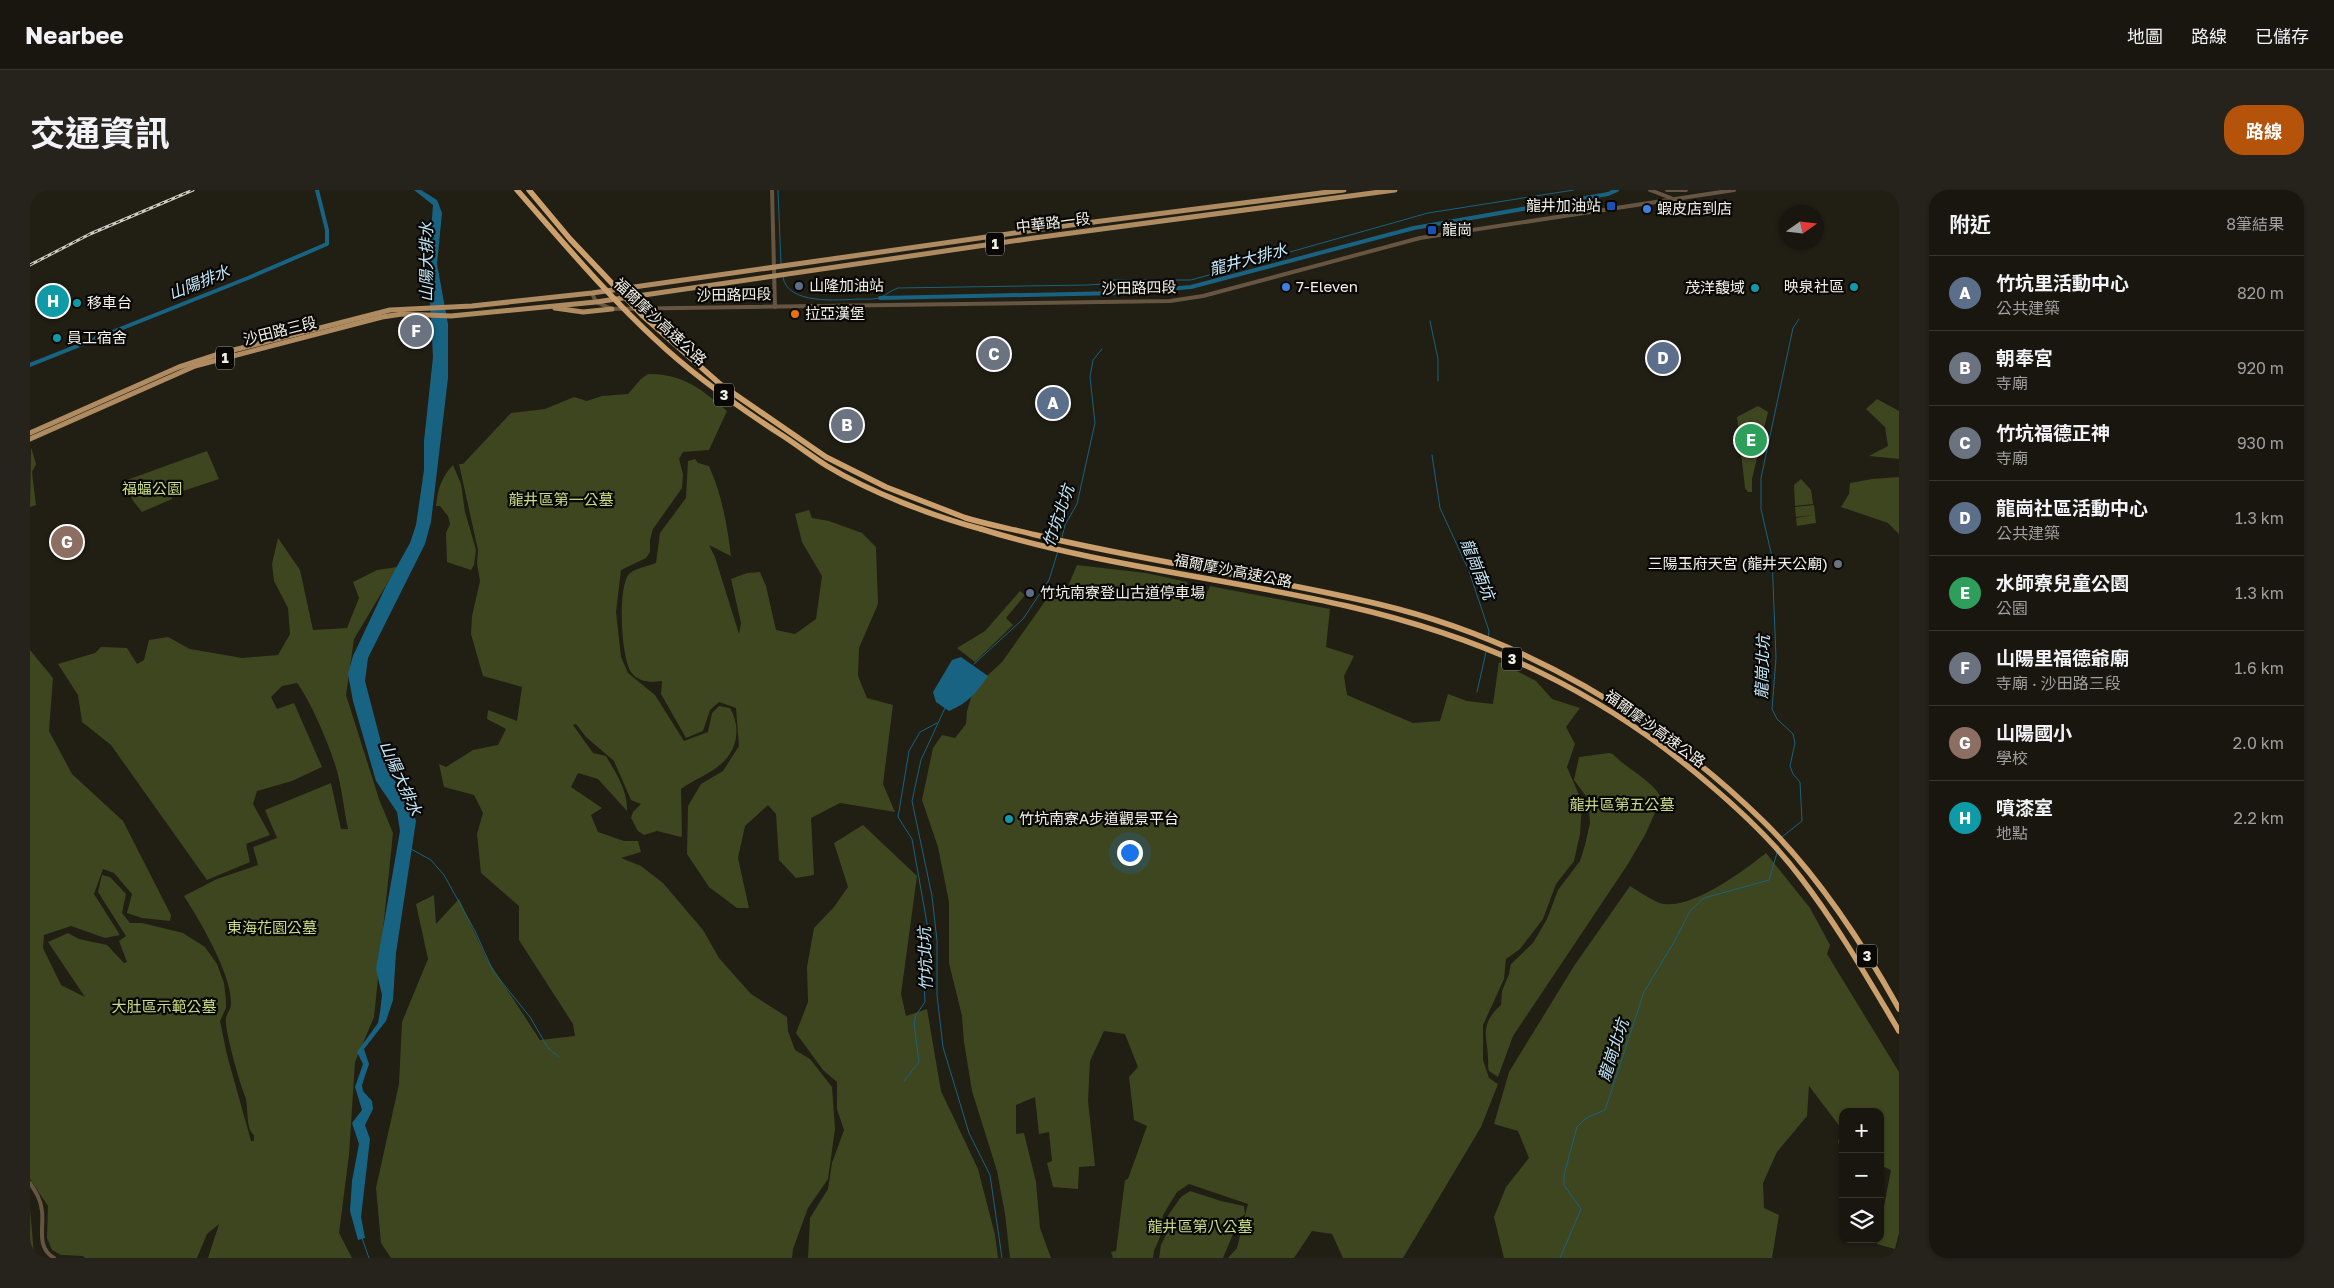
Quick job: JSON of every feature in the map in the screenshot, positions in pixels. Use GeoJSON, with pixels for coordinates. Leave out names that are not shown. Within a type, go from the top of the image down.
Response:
{"type":"FeatureCollection","features":[{"type":"Feature","properties":{"kind":"highway","name":"福爾摩沙高速公路"},"geometry":{"type":"LineString","coordinates":[[518,190],[610,294],[656,340],[704,381],[827,466],[879,491],[937,515],[1006,537],[1134,565],[1346,606],[1424,626],[1515,660],[1590,697],[1637,727],[1688,766],[1731,802],[1769,840],[1802,878],[1858,962],[1899,1031]]}},
{"type":"Feature","properties":{"kind":"highway","name":"福爾摩沙高速公路"},"geometry":{"type":"LineString","coordinates":[[529,190],[599,270],[643,316],[720,384],[826,457],[886,486],[977,521],[1094,548],[1308,588],[1381,604],[1492,641],[1572,678],[1678,748],[1763,822],[1808,872],[1833,904],[1899,1009]]}},
{"type":"Feature","properties":{"kind":"main road","name":"中華路一段"},"geometry":{"type":"LineString","coordinates":[[592,293],[1078,224],[1344,190]]}},
{"type":"Feature","properties":{"kind":"main road","name":"中華路一段"},"geometry":{"type":"LineString","coordinates":[[596,302],[1034,238],[1395,190]]}},
{"type":"Feature","properties":{"kind":"main road","name":"沙田路三段"},"geometry":{"type":"LineString","coordinates":[[30,439],[179,367],[369,315],[390,310],[446,308],[592,293]]}},
{"type":"Feature","properties":{"kind":"main road","name":"1"},"geometry":{"type":"LineString","coordinates":[[550,307],[596,302]]}},
{"type":"Feature","properties":{"kind":"main road","name":"沙田路三段"},"geometry":{"type":"LineString","coordinates":[[30,432],[178,372],[222,358],[382,317],[402,314],[448,316],[550,307]]}},
{"type":"Feature","properties":{"kind":"main road"},"geometry":{"type":"LineString","coordinates":[[550,307],[583,312],[612,310]]}},
{"type":"Feature","properties":{"kind":"street"},"geometry":{"type":"LineString","coordinates":[[772,190],[775,307]]}},
{"type":"Feature","properties":{"kind":"street"},"geometry":{"type":"LineString","coordinates":[[1667,190],[1686,190]]}},
{"type":"Feature","properties":{"kind":"street","name":"沙田路四段"},"geometry":{"type":"LineString","coordinates":[[596,302],[612,310],[1177,300],[1202,296],[1420,238],[1734,190]]}},
{"type":"Feature","properties":{"kind":"street"},"geometry":{"type":"LineString","coordinates":[[1651,191],[1673,198],[1675,191]]}},
{"type":"Feature","properties":{"kind":"street"},"geometry":{"type":"LineString","coordinates":[[592,293],[596,302]]}},
{"type":"Feature","properties":{"kind":"street"},"geometry":{"type":"LineString","coordinates":[[30,1183],[38,1197],[42,1210],[43,1244],[54,1258]]}},
{"type":"Feature","properties":{"kind":"green space","name":"龍井區第一公墓"},"geometry":{"type":"Polygon","coordinates":[[[648,374],[671,376],[691,384],[727,411],[709,450],[683,452],[679,459],[683,474],[682,488],[653,529],[650,540],[650,552],[646,558],[621,570],[616,612],[621,657],[628,673],[655,695],[684,741],[708,732],[712,713],[719,706],[730,708],[736,722],[736,738],[731,752],[721,764],[681,789],[681,837],[657,831],[644,835],[638,831],[631,818],[633,812],[641,804],[631,800],[614,761],[586,737],[576,724],[573,725],[593,753],[606,756],[610,762],[626,796],[627,811],[598,779],[578,773],[571,787],[602,808],[591,815],[598,832],[624,841],[638,841],[641,852],[621,858],[641,866],[663,883],[703,930],[719,958],[751,994],[787,1017],[788,1031],[795,1050],[810,1059],[832,1087],[835,1129],[828,1179],[808,1208],[793,1249],[792,1258],[391,1258],[381,1243],[376,1188],[399,1084],[402,1022],[428,959],[416,904],[434,895],[436,924],[459,899],[487,959],[540,1040],[575,1036],[573,1024],[519,940],[519,906],[481,873],[477,834],[483,813],[474,795],[444,787],[439,764],[446,767],[473,750],[498,745],[506,729],[487,719],[488,710],[517,721],[522,687],[483,676],[471,634],[472,616],[480,581],[477,563],[478,550],[459,464],[463,464],[511,413],[545,409],[574,397],[587,401],[602,396],[628,394],[648,374]]]}},
{"type":"Feature","properties":{"kind":"green space"},"geometry":{"type":"Polygon","coordinates":[[[1877,399],[1899,411],[1899,459],[1869,456],[1888,446],[1885,427],[1866,409],[1877,399]]]}},
{"type":"Feature","properties":{"kind":"green space"},"geometry":{"type":"Polygon","coordinates":[[[1758,406],[1768,412],[1752,479],[1752,492],[1748,492],[1745,488],[1737,417],[1758,406]]]}},
{"type":"Feature","properties":{"kind":"green space"},"geometry":{"type":"Polygon","coordinates":[[[31,447],[36,464],[32,472],[36,505],[30,507],[31,447]]]}},
{"type":"Feature","properties":{"kind":"green space","name":"福蝠公園"},"geometry":{"type":"Polygon","coordinates":[[[207,451],[219,479],[171,495],[172,499],[142,512],[133,501],[124,481],[207,451]]]}},
{"type":"Feature","properties":{"kind":"green space"},"geometry":{"type":"Polygon","coordinates":[[[695,459],[698,463],[709,466],[721,499],[731,556],[709,545],[715,557],[739,634],[741,623],[731,579],[747,573],[760,572],[766,586],[776,630],[795,634],[816,619],[822,576],[802,542],[795,514],[809,510],[812,518],[829,521],[862,533],[876,547],[878,604],[859,648],[858,676],[867,698],[893,705],[883,784],[895,812],[840,803],[811,818],[814,875],[796,878],[779,860],[776,814],[768,805],[745,826],[738,858],[749,908],[737,908],[709,887],[687,854],[688,806],[701,784],[723,771],[739,746],[736,708],[719,702],[710,710],[703,731],[686,738],[661,694],[662,681],[645,681],[637,678],[631,672],[623,637],[622,605],[626,580],[633,571],[656,563],[660,533],[686,498],[688,461],[695,459]]]}},
{"type":"Feature","properties":{"kind":"green space"},"geometry":{"type":"Polygon","coordinates":[[[453,465],[461,484],[465,512],[476,550],[474,565],[471,570],[447,562],[446,533],[450,524],[448,516],[440,506],[436,506],[441,484],[453,465]]]}},
{"type":"Feature","properties":{"kind":"green space"},"geometry":{"type":"Polygon","coordinates":[[[1899,477],[1899,534],[1888,523],[1841,507],[1849,494],[1850,483],[1899,477]]]}},
{"type":"Feature","properties":{"kind":"green space"},"geometry":{"type":"Polygon","coordinates":[[[1801,479],[1811,490],[1813,504],[1795,506],[1794,485],[1801,479]]]}},
{"type":"Feature","properties":{"kind":"green space"},"geometry":{"type":"Polygon","coordinates":[[[1814,505],[1816,523],[1797,526],[1796,518],[1813,515],[1796,517],[1795,507],[1814,505]]]}},
{"type":"Feature","properties":{"kind":"green space"},"geometry":{"type":"Polygon","coordinates":[[[278,538],[300,570],[313,630],[347,628],[359,598],[353,582],[377,570],[397,567],[354,639],[346,695],[379,799],[393,833],[374,1017],[355,1062],[349,1155],[339,1233],[352,1258],[208,1258],[219,1224],[207,1234],[197,1258],[85,1258],[83,1256],[61,1255],[52,1250],[47,1238],[48,1206],[30,1179],[30,650],[53,678],[49,731],[72,774],[123,821],[171,915],[170,921],[142,918],[127,913],[132,894],[114,873],[103,869],[94,894],[120,935],[105,938],[71,926],[44,935],[43,948],[61,985],[85,997],[48,942],[68,933],[79,939],[107,945],[124,963],[127,962],[119,941],[126,936],[98,892],[102,875],[110,877],[126,894],[122,913],[130,923],[142,923],[183,933],[205,947],[217,964],[224,983],[226,1008],[220,1021],[227,1055],[251,1141],[254,1141],[254,1135],[249,1128],[246,1101],[227,1033],[226,1018],[231,1004],[226,978],[214,948],[184,896],[217,879],[258,865],[253,847],[277,838],[265,810],[331,783],[341,829],[348,829],[339,778],[325,738],[308,701],[297,683],[282,686],[271,697],[277,709],[294,703],[322,767],[292,781],[257,791],[253,804],[270,835],[246,844],[250,862],[207,880],[111,745],[82,722],[78,695],[58,664],[95,653],[101,647],[127,648],[137,664],[144,660],[149,640],[168,637],[190,649],[242,658],[278,655],[290,634],[288,608],[274,581],[272,564],[278,538]]]}},
{"type":"Feature","properties":{"kind":"green space"},"geometry":{"type":"Polygon","coordinates":[[[75,541],[78,549],[62,554],[59,546],[75,541]]]}},
{"type":"Feature","properties":{"kind":"green space"},"geometry":{"type":"Polygon","coordinates":[[[1077,565],[1146,573],[1187,582],[1189,593],[1208,591],[1210,586],[1330,609],[1326,647],[1354,656],[1344,676],[1347,695],[1413,723],[1440,721],[1448,694],[1467,701],[1493,704],[1499,662],[1536,681],[1552,699],[1580,708],[1566,727],[1575,744],[1567,767],[1582,802],[1580,834],[1574,861],[1556,884],[1543,919],[1520,949],[1506,959],[1504,979],[1483,1025],[1483,1060],[1489,1078],[1498,1084],[1481,1127],[1403,1258],[1343,1258],[1332,1234],[1312,1231],[1294,1258],[1228,1258],[1237,1248],[1248,1204],[1189,1184],[1177,1192],[1163,1215],[1160,1237],[1153,1258],[1113,1258],[1111,1252],[1116,1251],[1125,1180],[1128,1179],[1147,1126],[1134,1120],[1129,1077],[1138,1067],[1125,1034],[1104,1031],[1090,1061],[1088,1101],[1095,1166],[1079,1167],[1078,1189],[1053,1187],[1047,1163],[1052,1161],[1049,1132],[1039,1134],[1035,1097],[1016,1105],[1016,1134],[1024,1133],[1036,1182],[1040,1228],[1051,1258],[1010,1258],[1005,1214],[997,1171],[972,1091],[962,1016],[949,963],[949,902],[938,847],[922,800],[933,748],[942,735],[955,738],[966,724],[967,711],[974,688],[1002,662],[1053,590],[1065,593],[1077,565]]]}},
{"type":"Feature","properties":{"kind":"green space"},"geometry":{"type":"Polygon","coordinates":[[[1020,591],[1025,595],[1006,618],[1013,625],[975,662],[957,648],[985,631],[1020,591]]]}},
{"type":"Feature","properties":{"kind":"green space","name":"龍井區第五公墓"},"geometry":{"type":"Polygon","coordinates":[[[1613,754],[1654,787],[1661,799],[1646,833],[1628,864],[1513,1036],[1498,1077],[1489,1071],[1488,1067],[1486,1027],[1493,1013],[1501,1005],[1502,991],[1511,964],[1533,943],[1547,919],[1558,890],[1580,861],[1590,823],[1586,796],[1574,780],[1579,757],[1613,754]]]}},
{"type":"Feature","properties":{"kind":"green space"},"geometry":{"type":"Polygon","coordinates":[[[863,825],[917,876],[901,994],[906,1016],[927,1009],[941,1091],[978,1169],[995,1235],[998,1258],[808,1258],[810,1218],[828,1189],[832,1163],[844,1130],[837,1109],[837,1082],[823,1070],[796,1033],[808,1002],[807,967],[814,928],[834,907],[848,887],[834,843],[863,825]]]}},
{"type":"Feature","properties":{"kind":"green space"},"geometry":{"type":"Polygon","coordinates":[[[1766,853],[1810,908],[1830,945],[1827,954],[1899,1072],[1899,1233],[1895,1249],[1877,1244],[1884,1243],[1884,1206],[1891,1170],[1884,1167],[1884,1108],[1839,1108],[1839,1125],[1809,1086],[1807,1116],[1777,1152],[1763,1183],[1764,1208],[1779,1215],[1772,1258],[1504,1258],[1494,1217],[1506,1187],[1529,1158],[1518,1131],[1494,1124],[1509,1072],[1574,966],[1630,886],[1661,903],[1676,904],[1704,894],[1745,869],[1766,853]]]}},
{"type":"Feature","properties":{"kind":"green space","name":"龍井區第八公墓"},"geometry":{"type":"Polygon","coordinates":[[[1190,1191],[1244,1206],[1245,1214],[1236,1222],[1223,1258],[1159,1258],[1161,1245],[1166,1235],[1167,1217],[1181,1197],[1190,1191]]]}},
{"type":"Feature","properties":{"kind":"green space"},"geometry":{"type":"Polygon","coordinates":[[[30,1209],[34,1254],[38,1258],[30,1258],[30,1209]]]}},
{"type":"Feature","properties":{"kind":"water"},"geometry":{"type":"Polygon","coordinates":[[[414,190],[421,190],[437,200],[442,213],[437,264],[448,324],[448,378],[431,522],[425,544],[368,658],[365,681],[389,773],[409,800],[416,821],[396,953],[393,1000],[386,1021],[364,1049],[369,1064],[362,1085],[363,1091],[372,1101],[373,1109],[365,1125],[370,1139],[361,1217],[365,1238],[358,1240],[350,1211],[352,1181],[359,1144],[352,1123],[362,1110],[355,1087],[363,1064],[357,1052],[378,1023],[382,995],[376,969],[400,831],[397,812],[376,781],[353,701],[348,674],[353,656],[386,586],[410,543],[416,525],[424,470],[424,441],[433,357],[428,268],[433,205],[414,190]]]}},
{"type":"Feature","properties":{"kind":"water"},"geometry":{"type":"Polygon","coordinates":[[[961,657],[988,676],[971,697],[949,711],[936,702],[933,692],[952,660],[961,657]]]}},
{"type":"Feature","properties":{"kind":"waterway","name":"山陽排水"},"geometry":{"type":"LineString","coordinates":[[30,365],[248,278],[327,244],[327,230],[317,190]]}},
{"type":"Feature","properties":{"kind":"waterway"},"geometry":{"type":"LineString","coordinates":[[778,190],[781,264]]}},
{"type":"Feature","properties":{"kind":"waterway"},"geometry":{"type":"LineString","coordinates":[[783,277],[787,286],[803,297],[827,300],[876,299],[898,288],[1087,285],[1103,284],[1112,280],[1191,280],[1428,213],[1574,190]]}},
{"type":"Feature","properties":{"kind":"waterway","name":"龍井大排水"},"geometry":{"type":"LineString","coordinates":[[880,298],[1118,293],[1191,287],[1414,228],[1608,194],[1617,190]]}},
{"type":"Feature","properties":{"kind":"waterway","name":"龍崗北坑"},"geometry":{"type":"LineString","coordinates":[[1782,837],[1802,821],[1800,782],[1793,774],[1790,766],[1795,743],[1793,734],[1777,719],[1772,709],[1776,658],[1772,557],[1761,509],[1761,478],[1793,328],[1799,319]]}},
{"type":"Feature","properties":{"kind":"waterway","name":"龍崗南坑"},"geometry":{"type":"LineString","coordinates":[[1430,321],[1438,359],[1438,381]]}},
{"type":"Feature","properties":{"kind":"waterway","name":"竹坑北坑"},"geometry":{"type":"LineString","coordinates":[[1062,537],[1065,525],[1077,504],[1095,423],[1090,377],[1093,360],[1102,349]]}},
{"type":"Feature","properties":{"kind":"waterway","name":"龍崗南坑"},"geometry":{"type":"LineString","coordinates":[[1432,455],[1440,508],[1469,571],[1489,631],[1488,638]]}},
{"type":"Feature","properties":{"kind":"waterway","name":"竹坑北坑"},"geometry":{"type":"LineString","coordinates":[[974,664],[1023,619],[1049,580],[1058,551]]}},
{"type":"Feature","properties":{"kind":"waterway","name":"龍崗南坑"},"geometry":{"type":"LineString","coordinates":[[1477,692],[1486,652]]}},
{"type":"Feature","properties":{"kind":"waterway","name":"竹坑北坑"},"geometry":{"type":"LineString","coordinates":[[945,708],[921,760],[912,801],[932,896],[937,941],[937,995],[943,1047],[969,1133],[990,1175],[1002,1258]]}},
{"type":"Feature","properties":{"kind":"waterway"},"geometry":{"type":"LineString","coordinates":[[904,1081],[919,1062],[914,1023],[916,1015],[925,1002],[923,963],[928,941],[928,929],[912,839],[898,817],[909,751],[920,732],[937,723]]}},
{"type":"Feature","properties":{"kind":"waterway"},"geometry":{"type":"LineString","coordinates":[[411,849],[431,860],[444,875],[475,931],[493,971],[530,1017],[548,1048],[559,1057]]}},
{"type":"Feature","properties":{"kind":"waterway","name":"龍崗北坑"},"geometry":{"type":"LineString","coordinates":[[1560,1258],[1581,1209],[1564,1185],[1564,1175],[1577,1127],[1586,1118],[1605,1110],[1644,992],[1690,911],[1704,898],[1769,880],[1777,853]]}},
{"type":"Feature","properties":{"kind":"waterway","name":"山陽大排水"},"geometry":{"type":"LineString","coordinates":[[362,1238],[369,1258]]}},
{"type":"Feature","properties":{"kind":"railway"},"geometry":{"type":"LineString","coordinates":[[30,265],[90,234],[193,190]]}},
{"type":"Feature","properties":{"kind":"place","name":"龍井加油站"},"geometry":{"type":"Point","coordinates":[1611,206]}},
{"type":"Feature","properties":{"kind":"place","name":"蝦皮店到店"},"geometry":{"type":"Point","coordinates":[1647,209]}},
{"type":"Feature","properties":{"kind":"place","name":"龍崗"},"geometry":{"type":"Point","coordinates":[1432,230]}},
{"type":"Feature","properties":{"kind":"place","name":"山隆加油站"},"geometry":{"type":"Point","coordinates":[799,286]}},
{"type":"Feature","properties":{"kind":"place","name":"7-Eleven"},"geometry":{"type":"Point","coordinates":[1286,287]}},
{"type":"Feature","properties":{"kind":"place","name":"映泉社區"},"geometry":{"type":"Point","coordinates":[1854,287]}},
{"type":"Feature","properties":{"kind":"place","name":"茂洋馥域"},"geometry":{"type":"Point","coordinates":[1755,288]}},
{"type":"Feature","properties":{"kind":"place","name":"噴漆室"},"geometry":{"type":"Point","coordinates":[53,301]}},
{"type":"Feature","properties":{"kind":"place","name":"移車台"},"geometry":{"type":"Point","coordinates":[77,303]}},
{"type":"Feature","properties":{"kind":"place","name":"拉亞漢堡"},"geometry":{"type":"Point","coordinates":[795,314]}},
{"type":"Feature","properties":{"kind":"place","name":"山陽里福德爺廟"},"geometry":{"type":"Point","coordinates":[416,331]}},
{"type":"Feature","properties":{"kind":"place","name":"員工宿舍"},"geometry":{"type":"Point","coordinates":[57,338]}},
{"type":"Feature","properties":{"kind":"place","name":"竹坑福德正神"},"geometry":{"type":"Point","coordinates":[994,354]}},
{"type":"Feature","properties":{"kind":"place","name":"龍崗社區活動中心"},"geometry":{"type":"Point","coordinates":[1663,358]}},
{"type":"Feature","properties":{"kind":"place","name":"竹坑里活動中心"},"geometry":{"type":"Point","coordinates":[1053,403]}},
{"type":"Feature","properties":{"kind":"place","name":"朝奉宮"},"geometry":{"type":"Point","coordinates":[847,425]}},
{"type":"Feature","properties":{"kind":"place","name":"水師寮兒童公園"},"geometry":{"type":"Point","coordinates":[1751,440]}},
{"type":"Feature","properties":{"kind":"place","name":"山陽國小"},"geometry":{"type":"Point","coordinates":[67,542]}},
{"type":"Feature","properties":{"kind":"place","name":"三陽玉府天宮 (龍井天公廟)"},"geometry":{"type":"Point","coordinates":[1838,564]}},
{"type":"Feature","properties":{"kind":"place","name":"竹坑南寮登山古道停車場"},"geometry":{"type":"Point","coordinates":[1030,593]}},
{"type":"Feature","properties":{"kind":"place","name":"竹坑南寮A步道觀景平台"},"geometry":{"type":"Point","coordinates":[1009,819]}},
{"type":"Feature","properties":{"kind":"park label","name":"東海花園公墓"},"geometry":{"type":"Point","coordinates":[272,928]}},
{"type":"Feature","properties":{"kind":"park label","name":"大肚區示範公墓"},"geometry":{"type":"Point","coordinates":[164,1007]}}]}
